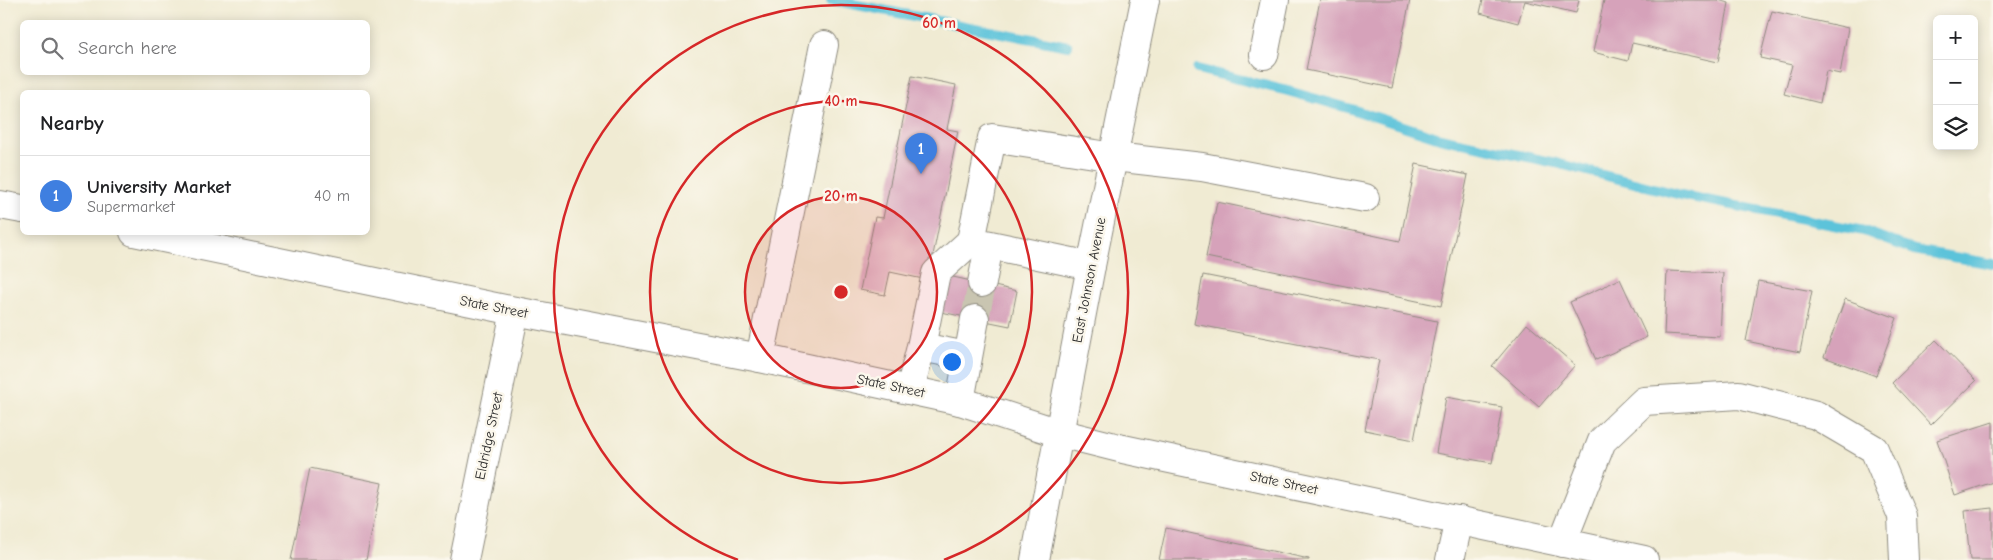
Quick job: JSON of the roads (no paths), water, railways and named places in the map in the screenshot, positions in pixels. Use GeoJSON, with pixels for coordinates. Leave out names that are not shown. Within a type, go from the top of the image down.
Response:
{"type":"FeatureCollection","features":[{"type":"Feature","properties":{"kind":"street","name":"East Johnson Avenue"},"geometry":{"type":"LineString","coordinates":[[1035,560],[1058,432],[1145,0]]}},
{"type":"Feature","properties":{"kind":"street"},"geometry":{"type":"LineString","coordinates":[[1264,55],[1275,0]]}},
{"type":"Feature","properties":{"kind":"street"},"geometry":{"type":"LineString","coordinates":[[760,358],[824,45]]}},
{"type":"Feature","properties":{"kind":"street"},"geometry":{"type":"LineString","coordinates":[[982,284],[980,243],[992,138],[1114,157],[1202,167],[1365,198]]}},
{"type":"Feature","properties":{"kind":"street"},"geometry":{"type":"LineString","coordinates":[[0,205],[20,210]]}},
{"type":"Feature","properties":{"kind":"street","name":"State Street"},"geometry":{"type":"LineString","coordinates":[[148,235],[910,390],[960,401],[1058,432],[1123,449],[1644,560]]}},
{"type":"Feature","properties":{"kind":"street"},"geometry":{"type":"LineString","coordinates":[[910,390],[936,273],[980,243],[1091,266]]}},
{"type":"Feature","properties":{"kind":"street","name":"Eldridge Street"},"geometry":{"type":"LineString","coordinates":[[464,560],[515,311]]}},
{"type":"Feature","properties":{"kind":"street"},"geometry":{"type":"LineString","coordinates":[[960,401],[975,319]]}},
{"type":"Feature","properties":{"kind":"street"},"geometry":{"type":"LineString","coordinates":[[921,347],[967,356]]}},
{"type":"Feature","properties":{"kind":"street"},"geometry":{"type":"LineString","coordinates":[[1562,543],[1602,442],[1644,401],[1739,395],[1816,415],[1874,449],[1902,516],[1904,560]]}},
{"type":"Feature","properties":{"kind":"street"},"geometry":{"type":"LineString","coordinates":[[1450,560],[1459,520]]}},
{"type":"Feature","properties":{"kind":"waterway"},"geometry":{"type":"LineString","coordinates":[[831,0],[1068,46]]}},
{"type":"Feature","properties":{"kind":"waterway"},"geometry":{"type":"LineString","coordinates":[[1197,69],[1348,108],[1440,138],[1556,163],[1681,195],[1864,231],[1914,250],[1993,264]]}},
{"type":"Feature","properties":{"kind":"tunnel"},"geometry":{"type":"LineString","coordinates":[[975,319],[982,283]]}},
{"type":"Feature","properties":{"kind":"place","name":"University Market"},"geometry":{"type":"Point","coordinates":[921,174]}}]}
